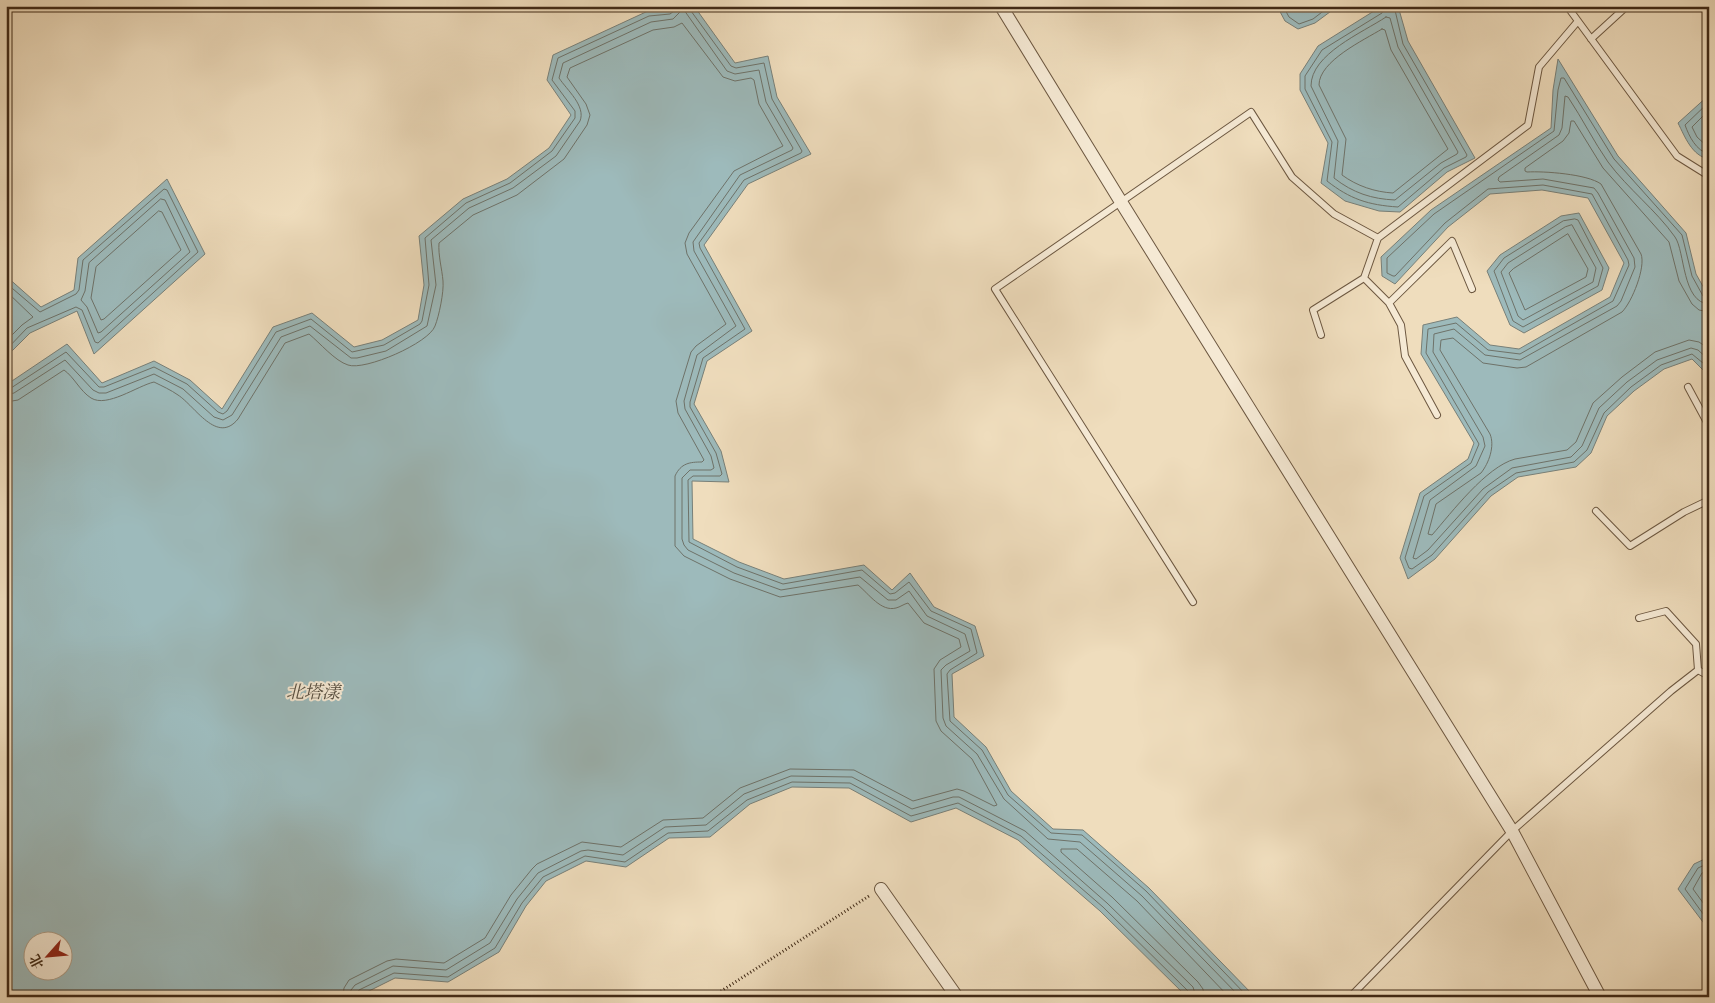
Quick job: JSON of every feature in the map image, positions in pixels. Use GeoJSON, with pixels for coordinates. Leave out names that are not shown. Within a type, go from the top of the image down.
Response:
{"type":"FeatureCollection","features":[{"type":"Feature","properties":{"kind":"street"},"geometry":{"type":"LineString","coordinates":[[1001,6],[1512,831],[1600,997]]}},
{"type":"Feature","properties":{"kind":"street"},"geometry":{"type":"LineString","coordinates":[[881,888],[957,997]]}},
{"type":"Feature","properties":{"kind":"lane"},"geometry":{"type":"LineString","coordinates":[[1567,6],[1678,156],[1709,176]]}},
{"type":"Feature","properties":{"kind":"lane"},"geometry":{"type":"LineString","coordinates":[[1591,39],[1627,6]]}},
{"type":"Feature","properties":{"kind":"lane"},"geometry":{"type":"LineString","coordinates":[[1320,335],[1313,310],[1364,278],[1378,238],[1528,125],[1539,67],[1578,21]]}},
{"type":"Feature","properties":{"kind":"lane"},"geometry":{"type":"LineString","coordinates":[[1193,602],[995,289],[1251,112],[1292,177],[1334,214],[1378,238]]}},
{"type":"Feature","properties":{"kind":"lane"},"geometry":{"type":"LineString","coordinates":[[1389,303],[1452,241],[1472,289]]}},
{"type":"Feature","properties":{"kind":"lane"},"geometry":{"type":"LineString","coordinates":[[1364,278],[1389,303],[1401,326],[1405,356],[1437,415]]}},
{"type":"Feature","properties":{"kind":"lane"},"geometry":{"type":"LineString","coordinates":[[1688,387],[1709,426]]}},
{"type":"Feature","properties":{"kind":"lane"},"geometry":{"type":"LineString","coordinates":[[1596,511],[1630,546],[1684,512],[1709,500]]}},
{"type":"Feature","properties":{"kind":"lane"},"geometry":{"type":"LineString","coordinates":[[1640,618],[1666,611],[1696,644],[1698,670]]}},
{"type":"Feature","properties":{"kind":"lane"},"geometry":{"type":"LineString","coordinates":[[1350,997],[1512,831],[1671,691],[1698,670]]}},
{"type":"Feature","properties":{"kind":"lane"},"geometry":{"type":"LineString","coordinates":[[1698,670],[1709,676]]}},
{"type":"Feature","properties":{"kind":"path"},"geometry":{"type":"LineString","coordinates":[[712,997],[881,888]]}},
{"type":"Feature","properties":{"kind":"water","name":"北塔漾"},"geometry":{"type":"Polygon","coordinates":[[[694,6],[735,63],[768,56],[777,97],[811,154],[748,184],[704,245],[752,331],[707,361],[694,404],[721,451],[729,482],[692,481],[693,539],[739,562],[784,579],[864,565],[892,590],[910,573],[934,607],[975,626],[984,656],[952,674],[954,717],[986,747],[1011,791],[1053,829],[1083,830],[1149,888],[1255,997],[1187,997],[1100,911],[1018,840],[956,808],[911,822],[849,788],[792,787],[750,804],[710,837],[669,838],[626,867],[586,861],[546,881],[526,906],[499,952],[448,982],[395,978],[357,997],[6,997],[6,385],[67,344],[102,383],[154,361],[190,380],[222,409],[273,327],[312,313],[354,347],[382,340],[418,320],[424,285],[419,236],[463,199],[507,179],[549,148],[571,115],[547,80],[553,55],[648,11],[694,6]]]}},
{"type":"Feature","properties":{"kind":"water"},"geometry":{"type":"Polygon","coordinates":[[[1277,6],[1338,6],[1315,23],[1298,29],[1285,21],[1277,6]]]}},
{"type":"Feature","properties":{"kind":"water"},"geometry":{"type":"Polygon","coordinates":[[[1382,6],[1398,6],[1408,41],[1475,158],[1447,172],[1400,212],[1379,211],[1345,201],[1321,183],[1328,143],[1300,90],[1300,74],[1318,46],[1382,6]]]}},
{"type":"Feature","properties":{"kind":"water"},"geometry":{"type":"Polygon","coordinates":[[[1558,59],[1618,156],[1686,233],[1696,274],[1709,297],[1709,376],[1692,359],[1664,369],[1634,391],[1607,416],[1591,453],[1576,467],[1518,477],[1491,496],[1435,559],[1408,579],[1400,558],[1420,493],[1468,459],[1474,443],[1421,354],[1423,325],[1457,317],[1490,345],[1519,349],[1610,297],[1624,263],[1588,198],[1542,190],[1490,194],[1448,227],[1395,284],[1382,276],[1381,257],[1431,210],[1551,128],[1553,90],[1558,59]]]}},
{"type":"Feature","properties":{"kind":"water"},"geometry":{"type":"Polygon","coordinates":[[[1709,95],[1709,159],[1694,150],[1686,140],[1678,123],[1709,95]]]}},
{"type":"Feature","properties":{"kind":"water"},"geometry":{"type":"Polygon","coordinates":[[[167,179],[205,254],[94,354],[77,311],[30,333],[6,357],[6,276],[41,307],[74,290],[78,258],[167,179]]]}},
{"type":"Feature","properties":{"kind":"water"},"geometry":{"type":"Polygon","coordinates":[[[1579,213],[1609,268],[1602,290],[1524,333],[1510,325],[1487,271],[1500,255],[1561,216],[1579,213]]]}},
{"type":"Feature","properties":{"kind":"water"},"geometry":{"type":"Polygon","coordinates":[[[1709,857],[1709,930],[1678,889],[1694,864],[1709,857]]]}}]}
